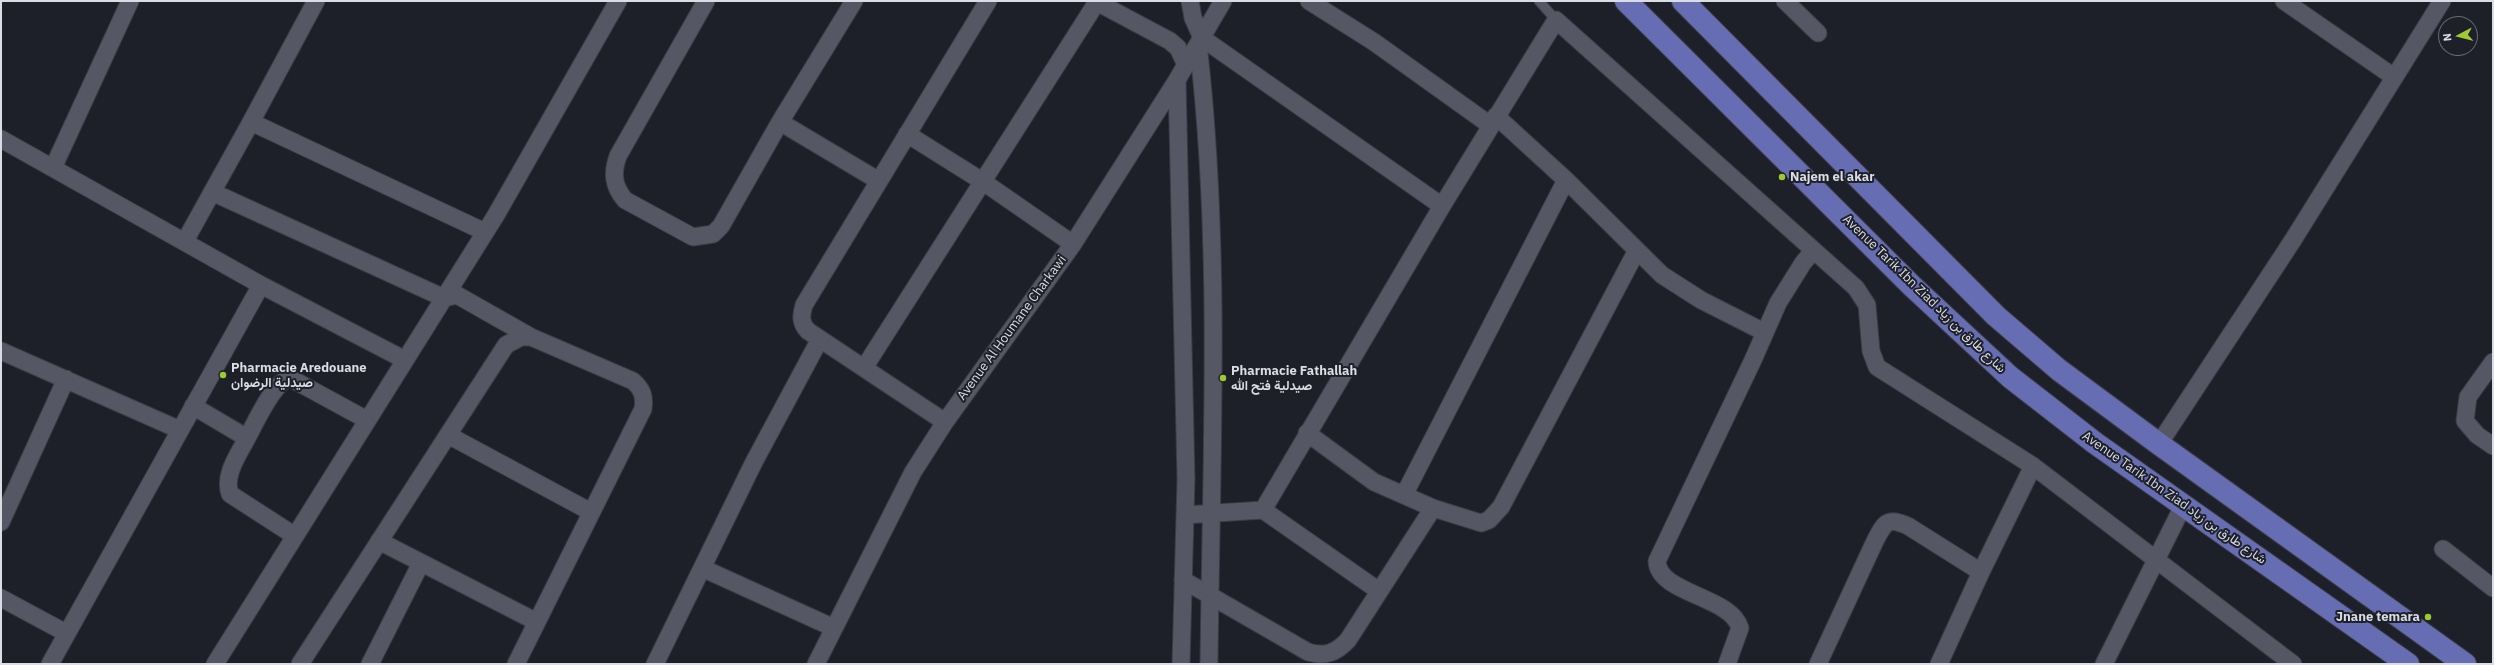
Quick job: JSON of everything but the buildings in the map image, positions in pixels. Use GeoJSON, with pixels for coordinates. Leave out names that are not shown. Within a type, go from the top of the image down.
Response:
{"type":"FeatureCollection","features":[{"type":"Feature","properties":{"kind":"main road","name":"Avenue Tarik Ibn Ziad شارع طارق بن زياد"},"geometry":{"type":"LineString","coordinates":[[1626,1],[1970,340],[2059,416],[2408,664]]}},
{"type":"Feature","properties":{"kind":"main road"},"geometry":{"type":"LineString","coordinates":[[1683,1],[1996,316],[2059,370],[2159,444],[2465,664]]}},
{"type":"Feature","properties":{"kind":"street"},"geometry":{"type":"LineString","coordinates":[[53,168],[130,1]]}},
{"type":"Feature","properties":{"kind":"street"},"geometry":{"type":"LineString","coordinates":[[185,241],[316,1]]}},
{"type":"Feature","properties":{"kind":"street"},"geometry":{"type":"LineString","coordinates":[[216,664],[485,232],[618,1]]}},
{"type":"Feature","properties":{"kind":"street"},"geometry":{"type":"LineString","coordinates":[[706,1],[618,156],[614,168],[617,191],[625,200],[693,237],[713,234],[721,226],[780,122],[854,1]]}},
{"type":"Feature","properties":{"kind":"street"},"geometry":{"type":"LineString","coordinates":[[945,422],[803,326],[802,313],[804,305],[988,1]]}},
{"type":"Feature","properties":{"kind":"street"},"geometry":{"type":"LineString","coordinates":[[1190,1],[1193,18],[1200,41],[1205,101],[1214,316],[1209,664]]}},
{"type":"Feature","properties":{"kind":"street","name":"Avenue Al Houmane Charkawi"},"geometry":{"type":"LineString","coordinates":[[816,664],[913,472],[945,422],[1073,244],[1178,80],[1223,1]]}},
{"type":"Feature","properties":{"kind":"street"},"geometry":{"type":"LineString","coordinates":[[1309,1],[1493,121],[1566,180],[1636,252],[1662,276],[1701,300],[1764,332]]}},
{"type":"Feature","properties":{"kind":"street"},"geometry":{"type":"LineString","coordinates":[[1785,1],[1818,33]]}},
{"type":"Feature","properties":{"kind":"street"},"geometry":{"type":"LineString","coordinates":[[2284,1],[2394,77]]}},
{"type":"Feature","properties":{"kind":"street"},"geometry":{"type":"LineString","coordinates":[[2159,444],[2293,240],[2442,1]]}},
{"type":"Feature","properties":{"kind":"street"},"geometry":{"type":"LineString","coordinates":[[864,368],[1096,2],[1170,41],[1178,48],[1186,65]]}},
{"type":"Feature","properties":{"kind":"street"},"geometry":{"type":"LineString","coordinates":[[1263,510],[1442,206],[1556,20],[1856,288],[1863,297],[1869,313],[1871,351],[1877,367],[2033,466],[2293,664]]}},
{"type":"Feature","properties":{"kind":"street"},"geometry":{"type":"LineString","coordinates":[[1200,41],[1442,206]]}},
{"type":"Feature","properties":{"kind":"street"},"geometry":{"type":"LineString","coordinates":[[1178,80],[1185,515],[1181,664]]}},
{"type":"Feature","properties":{"kind":"street"},"geometry":{"type":"LineString","coordinates":[[251,122],[485,232]]}},
{"type":"Feature","properties":{"kind":"street"},"geometry":{"type":"LineString","coordinates":[[780,122],[878,181]]}},
{"type":"Feature","properties":{"kind":"street"},"geometry":{"type":"LineString","coordinates":[[907,134],[982,181],[1073,244]]}},
{"type":"Feature","properties":{"kind":"street"},"geometry":{"type":"LineString","coordinates":[[1,139],[261,285],[405,360]]}},
{"type":"Feature","properties":{"kind":"street"},"geometry":{"type":"LineString","coordinates":[[1404,495],[1566,180]]}},
{"type":"Feature","properties":{"kind":"street"},"geometry":{"type":"LineString","coordinates":[[212,192],[444,298],[456,295],[531,338],[633,381],[643,394],[643,408],[535,621],[516,664]]}},
{"type":"Feature","properties":{"kind":"street"},"geometry":{"type":"LineString","coordinates":[[1727,664],[1740,628],[1735,616],[1668,580],[1658,569],[1656,561],[1753,360],[1764,332],[1791,280],[1813,251]]}},
{"type":"Feature","properties":{"kind":"street"},"geometry":{"type":"LineString","coordinates":[[1307,433],[1374,482],[1433,508],[1481,522],[1489,520],[1496,513],[1636,252]]}},
{"type":"Feature","properties":{"kind":"street"},"geometry":{"type":"LineString","coordinates":[[50,664],[261,285]]}},
{"type":"Feature","properties":{"kind":"street"},"geometry":{"type":"LineString","coordinates":[[300,664],[506,344],[521,337],[531,338]]}},
{"type":"Feature","properties":{"kind":"street"},"geometry":{"type":"LineString","coordinates":[[655,664],[754,462],[820,338]]}},
{"type":"Feature","properties":{"kind":"street"},"geometry":{"type":"LineString","coordinates":[[1,351],[180,430]]}},
{"type":"Feature","properties":{"kind":"street"},"geometry":{"type":"LineString","coordinates":[[2493,362],[2468,397],[2464,421],[2477,435],[2493,446]]}},
{"type":"Feature","properties":{"kind":"street"},"geometry":{"type":"LineString","coordinates":[[295,536],[230,494],[227,487],[229,475],[276,387],[283,380],[290,378],[367,420]]}},
{"type":"Feature","properties":{"kind":"street"},"geometry":{"type":"LineString","coordinates":[[1,522],[66,379]]}},
{"type":"Feature","properties":{"kind":"street"},"geometry":{"type":"LineString","coordinates":[[193,406],[248,438]]}},
{"type":"Feature","properties":{"kind":"street"},"geometry":{"type":"LineString","coordinates":[[448,435],[590,512]]}},
{"type":"Feature","properties":{"kind":"street"},"geometry":{"type":"LineString","coordinates":[[1939,664],[1981,572],[2033,466]]}},
{"type":"Feature","properties":{"kind":"street"},"geometry":{"type":"LineString","coordinates":[[2104,664],[2184,504]]}},
{"type":"Feature","properties":{"kind":"street"},"geometry":{"type":"LineString","coordinates":[[1183,580],[1308,652],[1327,654],[1335,652],[1348,640],[1433,508]]}},
{"type":"Feature","properties":{"kind":"street"},"geometry":{"type":"LineString","coordinates":[[1185,515],[1263,510],[1379,592]]}},
{"type":"Feature","properties":{"kind":"street"},"geometry":{"type":"LineString","coordinates":[[1818,664],[1875,541],[1883,527],[1890,521],[1896,521],[1908,526],[1981,572]]}},
{"type":"Feature","properties":{"kind":"street"},"geometry":{"type":"LineString","coordinates":[[380,541],[535,621]]}},
{"type":"Feature","properties":{"kind":"street"},"geometry":{"type":"LineString","coordinates":[[2443,549],[2493,588]]}},
{"type":"Feature","properties":{"kind":"street"},"geometry":{"type":"LineString","coordinates":[[370,664],[421,563]]}},
{"type":"Feature","properties":{"kind":"street"},"geometry":{"type":"LineString","coordinates":[[702,568],[834,628]]}},
{"type":"Feature","properties":{"kind":"street"},"geometry":{"type":"LineString","coordinates":[[1,598],[66,633]]}},
{"type":"Feature","properties":{"kind":"lane"},"geometry":{"type":"LineString","coordinates":[[1539,1],[1556,20]]}},
{"type":"Feature","properties":{"kind":"place","name":"Najem el akar"},"geometry":{"type":"Point","coordinates":[1782,177]}},
{"type":"Feature","properties":{"kind":"place","name":"Pharmacie Aredouane صيدلية الرضوان"},"geometry":{"type":"Point","coordinates":[223,375]}},
{"type":"Feature","properties":{"kind":"place","name":"Pharmacie Fathallah صيدلية فتح الله"},"geometry":{"type":"Point","coordinates":[1223,378]}},
{"type":"Feature","properties":{"kind":"place","name":"Jnane temara"},"geometry":{"type":"Point","coordinates":[2428,617]}}]}
